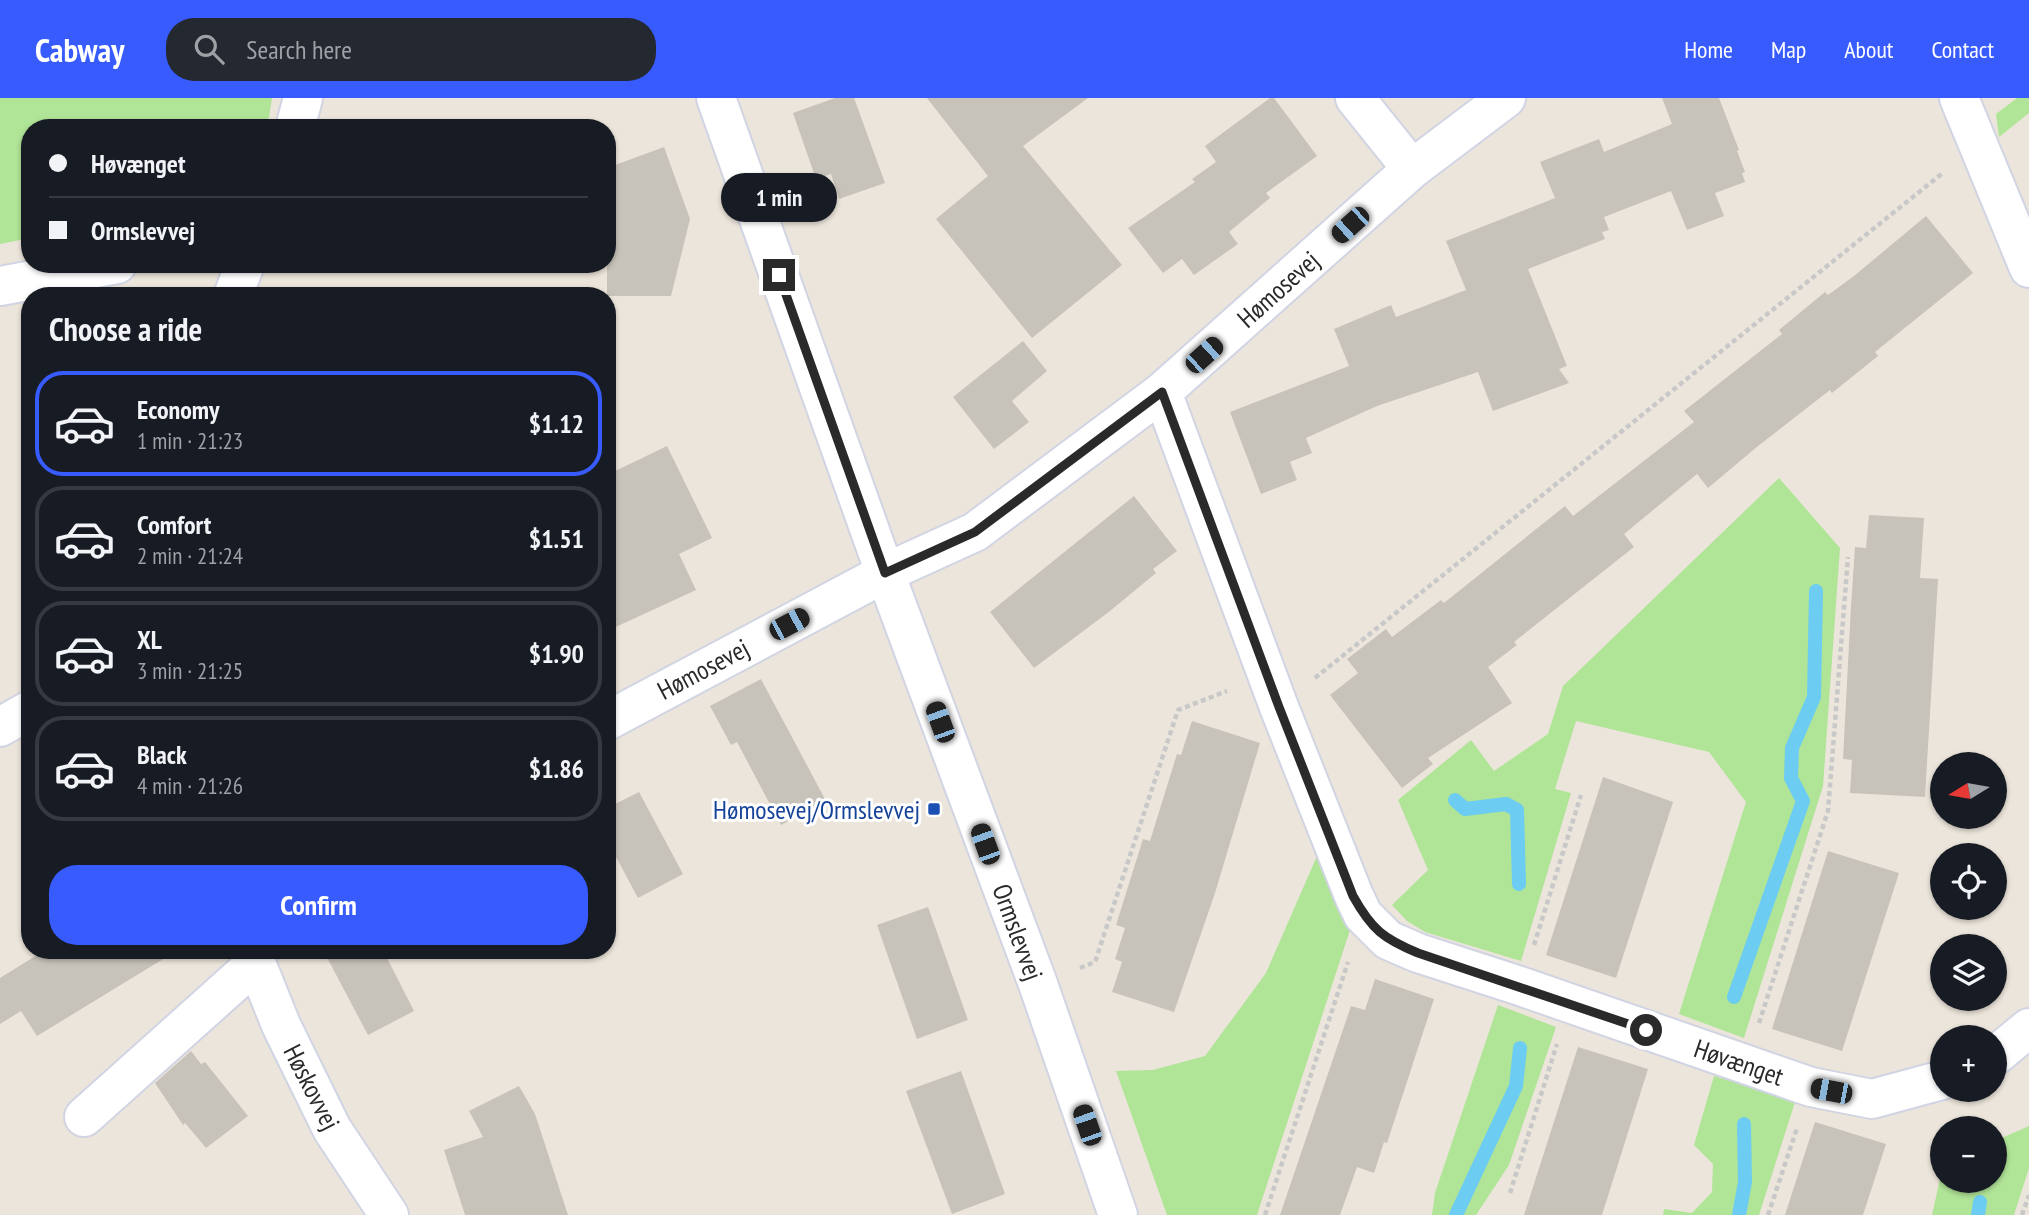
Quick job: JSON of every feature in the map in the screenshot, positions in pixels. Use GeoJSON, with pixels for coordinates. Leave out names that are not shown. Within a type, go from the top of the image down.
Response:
{"type":"FeatureCollection","features":[{"type":"Feature","properties":{"kind":"street"},"geometry":{"type":"LineString","coordinates":[[297,119],[303,98]]}},
{"type":"Feature","properties":{"kind":"street","name":"Ormslevvej"},"geometry":{"type":"LineString","coordinates":[[716,98],[885,573],[1038,984],[1118,1215]]}},
{"type":"Feature","properties":{"kind":"street"},"geometry":{"type":"LineString","coordinates":[[1355,98],[1412,169]]}},
{"type":"Feature","properties":{"kind":"street","name":"Hømosevej"},"geometry":{"type":"LineString","coordinates":[[616,715],[885,573],[975,532],[1162,392],[1412,169],[1506,98]]}},
{"type":"Feature","properties":{"kind":"street"},"geometry":{"type":"LineString","coordinates":[[1959,98],[2029,268]]}},
{"type":"Feature","properties":{"kind":"street"},"geometry":{"type":"LineString","coordinates":[[0,286],[69,273]]}},
{"type":"Feature","properties":{"kind":"street","name":"Høvænget"},"geometry":{"type":"LineString","coordinates":[[1162,392],[1273,691],[1353,896],[1363,915],[1388,940],[1418,953],[1811,1087],[1872,1099],[1930,1083]]}},
{"type":"Feature","properties":{"kind":"street"},"geometry":{"type":"LineString","coordinates":[[0,727],[21,715]]}},
{"type":"Feature","properties":{"kind":"street"},"geometry":{"type":"LineString","coordinates":[[84,1117],[251,959]]}},
{"type":"Feature","properties":{"kind":"street","name":"Høskovvej"},"geometry":{"type":"LineString","coordinates":[[254,959],[281,1026],[332,1129],[389,1215]]}},
{"type":"Feature","properties":{"kind":"street"},"geometry":{"type":"LineString","coordinates":[[2007,1046],[2029,1028]]}},
{"type":"Feature","properties":{"kind":"path"},"geometry":{"type":"LineString","coordinates":[[1038,984],[1095,962],[1178,710],[1273,691],[1977,146]]}},
{"type":"Feature","properties":{"kind":"path"},"geometry":{"type":"LineString","coordinates":[[1745,1064],[1828,811],[1848,557]]}},
{"type":"Feature","properties":{"kind":"path"},"geometry":{"type":"LineString","coordinates":[[1520,986],[1581,795]]}},
{"type":"Feature","properties":{"kind":"path"},"geometry":{"type":"LineString","coordinates":[[1265,1215],[1363,915]]}},
{"type":"Feature","properties":{"kind":"path"},"geometry":{"type":"LineString","coordinates":[[1510,1193],[1570,1004]]}},
{"type":"Feature","properties":{"kind":"path"},"geometry":{"type":"LineString","coordinates":[[1768,1215],[1811,1087]]}},
{"type":"Feature","properties":{"kind":"path"},"geometry":{"type":"LineString","coordinates":[[2022,1215],[2029,1195]]}},
{"type":"Feature","properties":{"kind":"green space"},"geometry":{"type":"Polygon","coordinates":[[[0,98],[272,98],[268,119],[21,119],[21,240],[0,244],[0,98]]]}},
{"type":"Feature","properties":{"kind":"green space"},"geometry":{"type":"Polygon","coordinates":[[[2017,98],[2029,98],[2029,113],[1999,137],[1996,114],[2017,98]]]}},
{"type":"Feature","properties":{"kind":"green space"},"geometry":{"type":"Polygon","coordinates":[[[1779,478],[1840,548],[1823,786],[1744,1038],[1679,1014],[1746,802],[1709,752],[1576,721],[1555,789],[1571,793],[1521,961],[1425,932],[1407,921],[1392,905],[1428,870],[1398,800],[1471,740],[1494,771],[1548,734],[1563,686],[1779,478]]]}},
{"type":"Feature","properties":{"kind":"green space"},"geometry":{"type":"Polygon","coordinates":[[[1317,856],[1351,927],[1257,1215],[1167,1215],[1116,1071],[1153,1070],[1205,1056],[1266,973],[1317,856]]]}},
{"type":"Feature","properties":{"kind":"green space"},"geometry":{"type":"Polygon","coordinates":[[[1498,1005],[1556,1027],[1509,1165],[1476,1215],[1432,1215],[1435,1193],[1498,1005]]]}},
{"type":"Feature","properties":{"kind":"green space"},"geometry":{"type":"Polygon","coordinates":[[[1714,1076],[1796,1099],[1759,1215],[1663,1215],[1664,1209],[1692,1213],[1712,1192],[1713,1164],[1694,1145],[1714,1076]]]}},
{"type":"Feature","properties":{"kind":"green space"},"geometry":{"type":"Polygon","coordinates":[[[2029,1126],[2029,1168],[2014,1215],[1932,1215],[1937,1193],[2007,1193],[2007,1136],[2029,1126]]]}},
{"type":"Feature","properties":{"kind":"building"},"geometry":{"type":"Polygon","coordinates":[[[835,98],[854,98],[885,183],[839,199],[831,174],[816,179],[793,113],[835,98]]]}},
{"type":"Feature","properties":{"kind":"building"},"geometry":{"type":"Polygon","coordinates":[[[927,98],[1088,98],[1023,146],[1122,265],[1032,338],[936,219],[988,176],[927,98]]]}},
{"type":"Feature","properties":{"kind":"building"},"geometry":{"type":"Polygon","coordinates":[[[1270,98],[1274,98],[1317,156],[1266,193],[1270,198],[1229,232],[1238,244],[1194,275],[1182,259],[1163,273],[1128,228],[1195,182],[1192,179],[1216,162],[1205,146],[1270,98]]]}},
{"type":"Feature","properties":{"kind":"building"},"geometry":{"type":"Polygon","coordinates":[[[1662,98],[1719,98],[1739,150],[1737,151],[1745,172],[1742,173],[1745,182],[1715,193],[1724,216],[1687,230],[1671,191],[1604,217],[1609,230],[1602,232],[1605,239],[1528,269],[1567,366],[1559,369],[1569,383],[1493,411],[1478,372],[1377,406],[1306,438],[1312,453],[1290,462],[1297,480],[1261,494],[1230,412],[1349,366],[1334,329],[1391,305],[1396,317],[1466,290],[1446,241],[1555,198],[1540,162],[1599,139],[1604,152],[1672,124],[1662,98]]]}},
{"type":"Feature","properties":{"kind":"building"},"geometry":{"type":"Polygon","coordinates":[[[664,147],[690,219],[671,296],[616,296],[616,287],[607,287],[607,273],[616,273],[616,165],[664,147]]]}},
{"type":"Feature","properties":{"kind":"building"},"geometry":{"type":"Polygon","coordinates":[[[1926,216],[1973,273],[1875,352],[1878,356],[1832,393],[1830,390],[1708,488],[1697,474],[1624,534],[1634,547],[1514,642],[1517,645],[1488,667],[1512,703],[1428,758],[1433,764],[1402,788],[1330,695],[1358,673],[1347,659],[1386,629],[1392,637],[1441,600],[1444,603],[1565,506],[1573,516],[1694,422],[1684,411],[1782,334],[1779,330],[1825,292],[1828,295],[1854,276],[1926,216]]]}},
{"type":"Feature","properties":{"kind":"building"},"geometry":{"type":"Polygon","coordinates":[[[1023,341],[1047,371],[1012,401],[1029,422],[994,449],[953,397],[1023,341]]]}},
{"type":"Feature","properties":{"kind":"building"},"geometry":{"type":"Polygon","coordinates":[[[667,446],[712,538],[679,554],[696,590],[616,627],[616,471],[667,446]]]}},
{"type":"Feature","properties":{"kind":"building"},"geometry":{"type":"Polygon","coordinates":[[[1134,496],[1177,551],[1153,569],[1156,573],[1110,611],[1034,668],[990,612],[1134,496]]]}},
{"type":"Feature","properties":{"kind":"building"},"geometry":{"type":"Polygon","coordinates":[[[1869,515],[1924,518],[1920,578],[1938,579],[1925,797],[1850,793],[1852,760],[1843,759],[1855,547],[1866,548],[1869,515]]]}},
{"type":"Feature","properties":{"kind":"building"},"geometry":{"type":"Polygon","coordinates":[[[761,679],[826,801],[781,825],[737,742],[731,745],[710,706],[761,679]]]}},
{"type":"Feature","properties":{"kind":"building"},"geometry":{"type":"Polygon","coordinates":[[[1192,721],[1260,743],[1215,893],[1174,1012],[1112,992],[1122,962],[1115,959],[1125,928],[1116,925],[1143,839],[1150,841],[1177,754],[1181,755],[1192,721]]]}},
{"type":"Feature","properties":{"kind":"building"},"geometry":{"type":"Polygon","coordinates":[[[1603,777],[1673,802],[1616,978],[1546,955],[1603,777]]]}},
{"type":"Feature","properties":{"kind":"building"},"geometry":{"type":"Polygon","coordinates":[[[639,792],[683,874],[638,898],[616,857],[616,804],[639,792]]]}},
{"type":"Feature","properties":{"kind":"building"},"geometry":{"type":"Polygon","coordinates":[[[1828,851],[1899,873],[1842,1051],[1772,1029],[1828,851]]]}},
{"type":"Feature","properties":{"kind":"building"},"geometry":{"type":"Polygon","coordinates":[[[928,907],[968,1020],[917,1039],[877,925],[928,907]]]}},
{"type":"Feature","properties":{"kind":"building"},"geometry":{"type":"Polygon","coordinates":[[[31,959],[163,959],[37,1036],[21,1011],[0,1024],[0,978],[31,959]]]}},
{"type":"Feature","properties":{"kind":"building"},"geometry":{"type":"Polygon","coordinates":[[[328,959],[388,959],[414,1011],[368,1035],[328,959]]]}},
{"type":"Feature","properties":{"kind":"building"},"geometry":{"type":"Polygon","coordinates":[[[1375,979],[1434,999],[1387,1143],[1384,1142],[1374,1173],[1357,1167],[1340,1215],[1280,1215],[1351,1006],[1365,1010],[1375,979]]]}},
{"type":"Feature","properties":{"kind":"building"},"geometry":{"type":"Polygon","coordinates":[[[1578,1047],[1648,1069],[1602,1215],[1524,1215],[1578,1047]]]}},
{"type":"Feature","properties":{"kind":"building"},"geometry":{"type":"Polygon","coordinates":[[[191,1051],[201,1064],[205,1062],[248,1116],[206,1148],[185,1123],[183,1125],[155,1083],[191,1051]]]}},
{"type":"Feature","properties":{"kind":"building"},"geometry":{"type":"Polygon","coordinates":[[[961,1071],[1005,1194],[952,1214],[906,1091],[961,1071]]]}},
{"type":"Feature","properties":{"kind":"building"},"geometry":{"type":"Polygon","coordinates":[[[519,1086],[535,1114],[568,1215],[465,1215],[444,1150],[483,1137],[469,1111],[519,1086]]]}},
{"type":"Feature","properties":{"kind":"building"},"geometry":{"type":"Polygon","coordinates":[[[1815,1122],[1886,1144],[1863,1215],[1785,1215],[1815,1122]]]}},
{"type":"Feature","properties":{"kind":"waterway"},"geometry":{"type":"LineString","coordinates":[[1734,997],[1803,801],[1791,778],[1792,748],[1814,697],[1816,591]]}},
{"type":"Feature","properties":{"kind":"waterway"},"geometry":{"type":"LineString","coordinates":[[1455,800],[1465,809],[1506,804],[1517,810],[1519,884]]}},
{"type":"Feature","properties":{"kind":"waterway"},"geometry":{"type":"LineString","coordinates":[[1456,1215],[1516,1086],[1520,1048]]}},
{"type":"Feature","properties":{"kind":"waterway"},"geometry":{"type":"LineString","coordinates":[[1739,1215],[1745,1182],[1744,1124]]}},
{"type":"Feature","properties":{"kind":"waterway"},"geometry":{"type":"LineString","coordinates":[[1978,1215],[1980,1202]]}},
{"type":"Feature","properties":{"kind":"place","name":"Hømosevej/Ormslevvej"},"geometry":{"type":"Point","coordinates":[934,809]}},
{"type":"Feature","properties":{"kind":"route"},"geometry":{"type":"LineString","coordinates":[[779,275],[885,573],[975,532],[1162,392],[1279,707],[1353,896],[1363,915],[1388,940],[1418,953],[1646,1030]]}}]}
